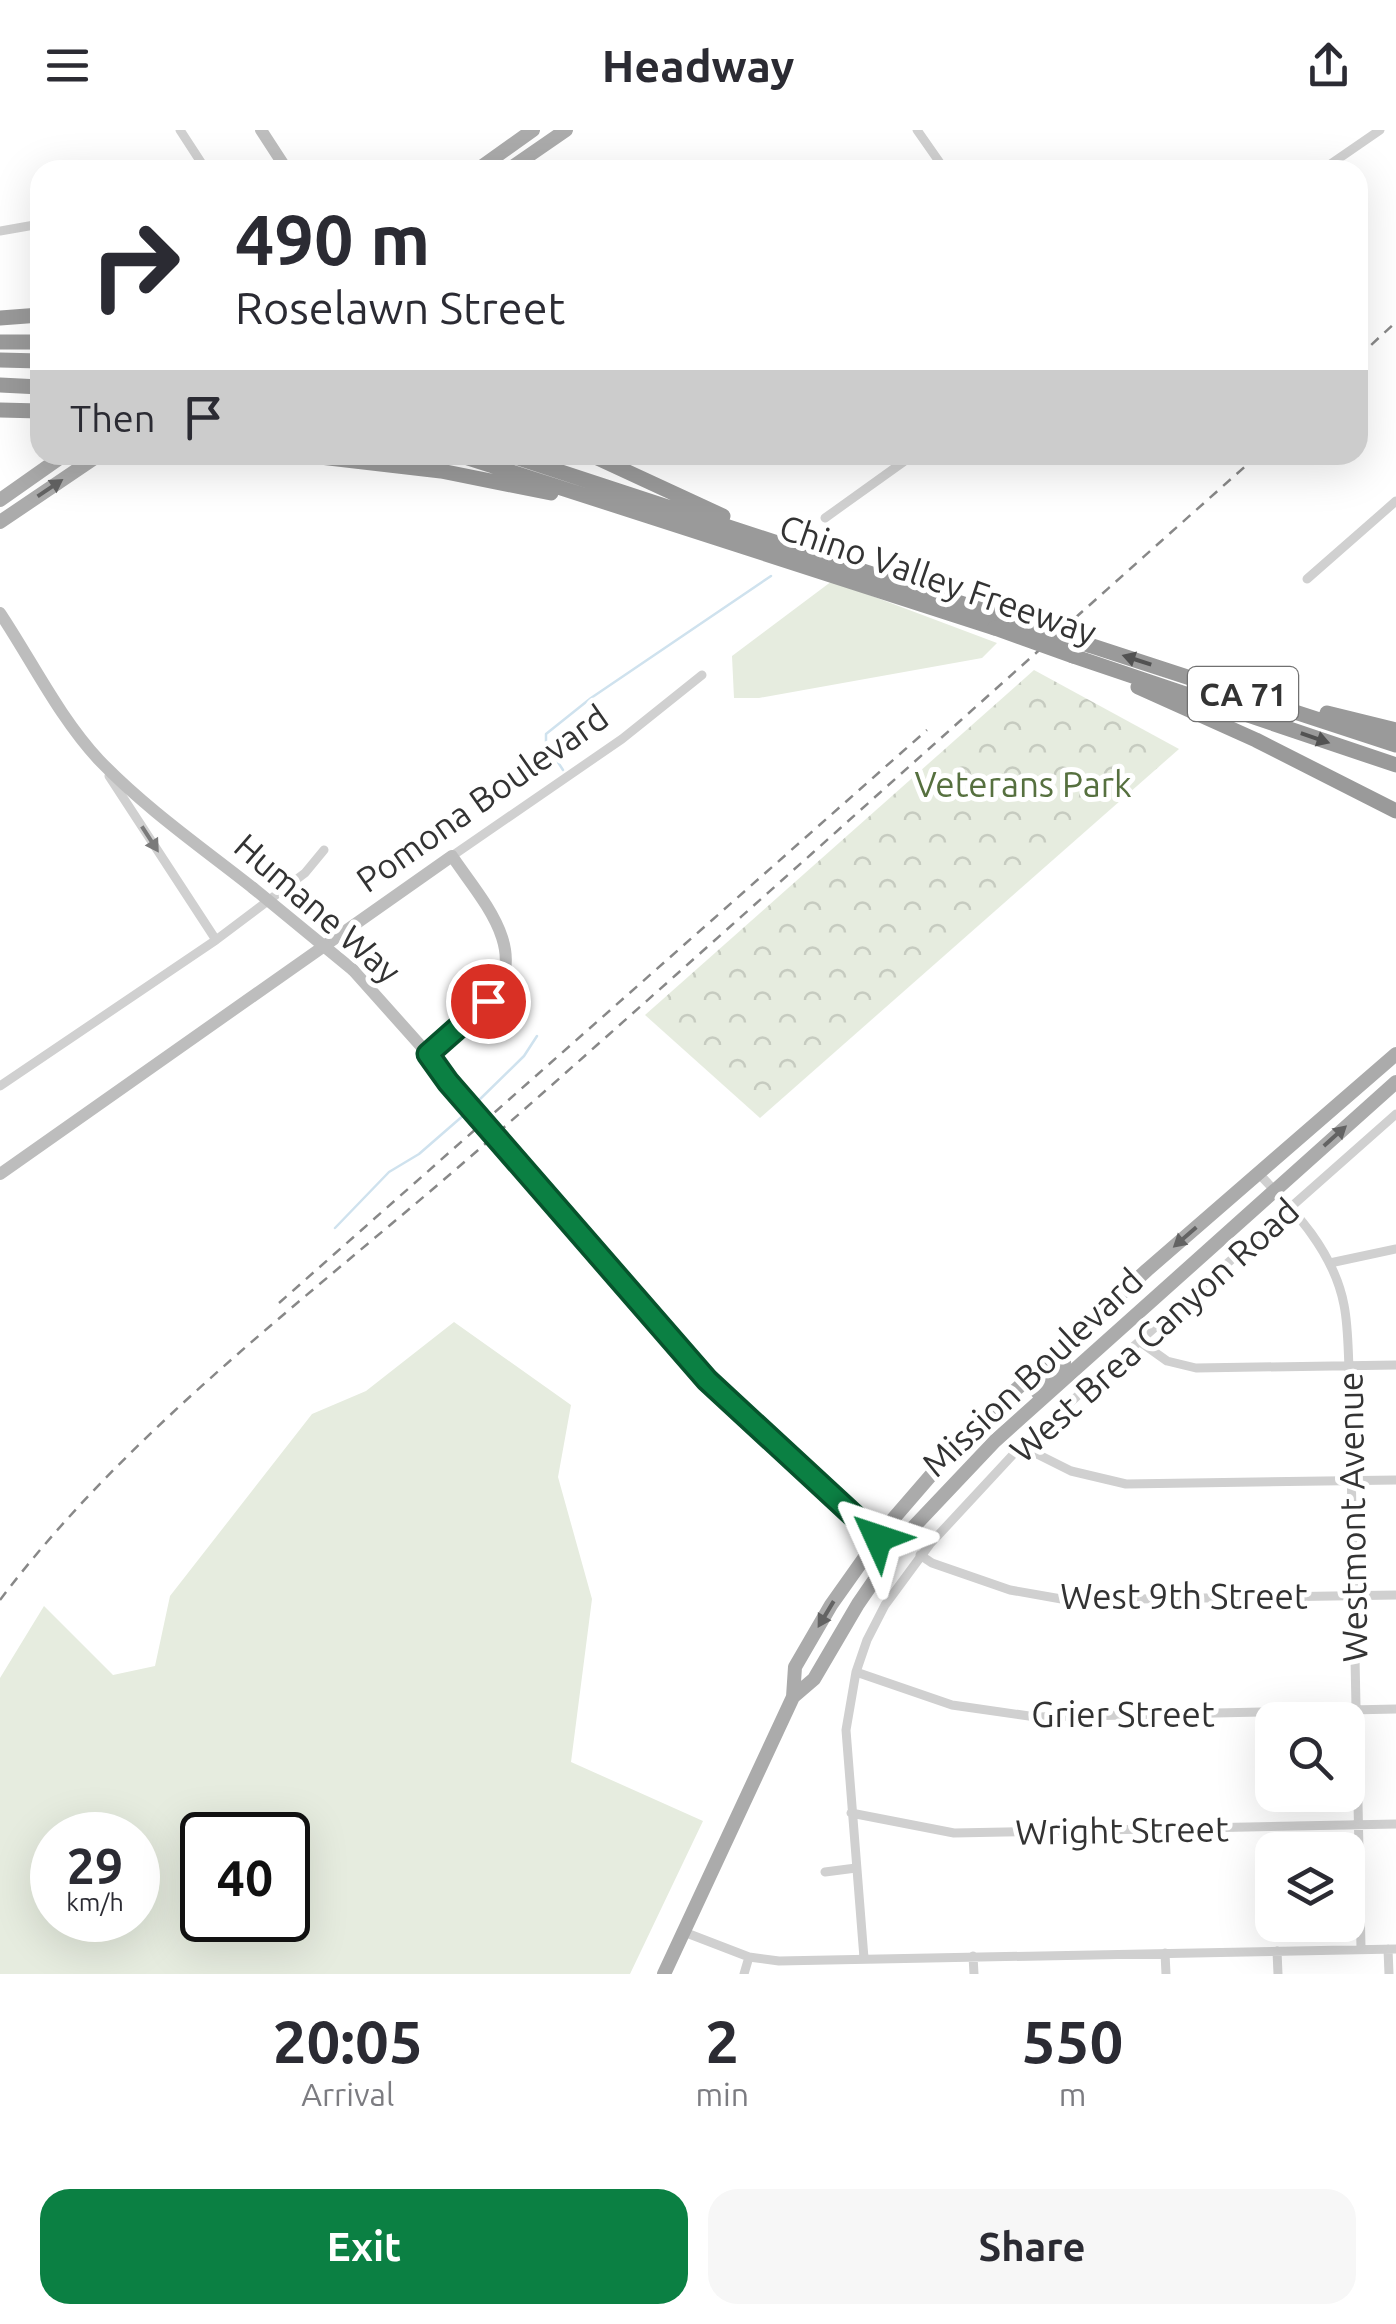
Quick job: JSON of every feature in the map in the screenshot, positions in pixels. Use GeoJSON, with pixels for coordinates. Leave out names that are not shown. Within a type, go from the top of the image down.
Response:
{"type":"FeatureCollection","features":[{"type":"Feature","properties":{"kind":"highway"},"geometry":{"type":"LineString","coordinates":[[0,318],[30,316]]}},
{"type":"Feature","properties":{"kind":"highway"},"geometry":{"type":"LineString","coordinates":[[0,342],[30,342]]}},
{"type":"Feature","properties":{"kind":"highway"},"geometry":{"type":"LineString","coordinates":[[0,360],[30,361]]}},
{"type":"Feature","properties":{"kind":"highway"},"geometry":{"type":"LineString","coordinates":[[0,385],[30,386]]}},
{"type":"Feature","properties":{"kind":"highway"},"geometry":{"type":"LineString","coordinates":[[0,410],[30,411]]}},
{"type":"Feature","properties":{"kind":"highway"},"geometry":{"type":"LineString","coordinates":[[389,465],[441,471],[634,510]]}},
{"type":"Feature","properties":{"kind":"highway","name":"Chino Valley Freeway"},"geometry":{"type":"LineString","coordinates":[[492,465],[634,510],[768,544]]}},
{"type":"Feature","properties":{"kind":"highway","name":"Chino Valley Freeway"},"geometry":{"type":"LineString","coordinates":[[538,465],[868,579],[1073,656],[1090,653],[1279,704],[1396,745]]}},
{"type":"Feature","properties":{"kind":"highway"},"geometry":{"type":"LineString","coordinates":[[612,465],[732,520],[768,544]]}},
{"type":"Feature","properties":{"kind":"highway","name":"Chino Valley Freeway"},"geometry":{"type":"LineString","coordinates":[[868,579],[1010,619],[1090,653],[1396,765]]}},
{"type":"Feature","properties":{"kind":"highway"},"geometry":{"type":"LineString","coordinates":[[1090,653],[1114,677],[1256,740],[1396,811]]}},
{"type":"Feature","properties":{"kind":"highway"},"geometry":{"type":"LineString","coordinates":[[1279,704],[1396,730]]}},
{"type":"Feature","properties":{"kind":"main road"},"geometry":{"type":"LineString","coordinates":[[492,160],[534,130]]}},
{"type":"Feature","properties":{"kind":"main road"},"geometry":{"type":"LineString","coordinates":[[515,160],[523,148],[550,130]]}},
{"type":"Feature","properties":{"kind":"main road"},"geometry":{"type":"LineString","coordinates":[[522,160],[566,130]]}},
{"type":"Feature","properties":{"kind":"main road"},"geometry":{"type":"LineString","coordinates":[[0,500],[50,465]]}},
{"type":"Feature","properties":{"kind":"main road"},"geometry":{"type":"LineString","coordinates":[[0,522],[84,465]]}},
{"type":"Feature","properties":{"kind":"main road"},"geometry":{"type":"LineString","coordinates":[[664,1974],[793,1696],[795,1667],[831,1605],[878,1538],[964,1437],[1396,1054]]}},
{"type":"Feature","properties":{"kind":"main road","name":"Mission Boulevard"},"geometry":{"type":"LineString","coordinates":[[793,1696],[814,1678],[894,1550],[995,1440],[1396,1082]]}},
{"type":"Feature","properties":{"kind":"main road"},"geometry":{"type":"LineString","coordinates":[[1036,1404],[1041,1387],[1064,1362],[1058,1351]]}},
{"type":"Feature","properties":{"kind":"street"},"geometry":{"type":"LineString","coordinates":[[180,130],[200,160]]}},
{"type":"Feature","properties":{"kind":"street"},"geometry":{"type":"LineString","coordinates":[[261,130],[280,160]]}},
{"type":"Feature","properties":{"kind":"street"},"geometry":{"type":"LineString","coordinates":[[917,130],[938,160]]}},
{"type":"Feature","properties":{"kind":"street"},"geometry":{"type":"LineString","coordinates":[[1336,160],[1380,130]]}},
{"type":"Feature","properties":{"kind":"street"},"geometry":{"type":"LineString","coordinates":[[0,231],[30,226]]}},
{"type":"Feature","properties":{"kind":"street"},"geometry":{"type":"LineString","coordinates":[[825,518],[899,465]]}},
{"type":"Feature","properties":{"kind":"street"},"geometry":{"type":"LineString","coordinates":[[1306,579],[1396,501]]}},
{"type":"Feature","properties":{"kind":"street","name":"Humane Way"},"geometry":{"type":"LineString","coordinates":[[0,612],[69,721],[97,757],[138,798],[353,970],[707,1380],[894,1550]]}},
{"type":"Feature","properties":{"kind":"street","name":"Pomona Boulevard"},"geometry":{"type":"LineString","coordinates":[[0,1174],[622,739],[702,675]]}},
{"type":"Feature","properties":{"kind":"street"},"geometry":{"type":"LineString","coordinates":[[97,757],[216,940]]}},
{"type":"Feature","properties":{"kind":"street"},"geometry":{"type":"LineString","coordinates":[[0,1086],[216,940],[305,873],[324,850]]}},
{"type":"Feature","properties":{"kind":"street"},"geometry":{"type":"LineString","coordinates":[[428,1054],[488,1001],[507,965],[507,948],[499,929],[452,856]]}},
{"type":"Feature","properties":{"kind":"street","name":"West Brea Canyon Road"},"geometry":{"type":"LineString","coordinates":[[864,1958],[846,1730],[856,1672],[866,1640],[885,1604],[920,1555],[1021,1446],[1396,1114]]}},
{"type":"Feature","properties":{"kind":"street","name":"Westmont Avenue"},"geometry":{"type":"LineString","coordinates":[[1259,1174],[1291,1208],[1330,1263],[1344,1305],[1349,1368],[1356,1702]]}},
{"type":"Feature","properties":{"kind":"street"},"geometry":{"type":"LineString","coordinates":[[1330,1263],[1396,1249]]}},
{"type":"Feature","properties":{"kind":"street"},"geometry":{"type":"LineString","coordinates":[[1139,1341],[1167,1361],[1196,1368],[1396,1365]]}},
{"type":"Feature","properties":{"kind":"street"},"geometry":{"type":"LineString","coordinates":[[1021,1446],[1071,1471],[1126,1484],[1396,1480]]}},
{"type":"Feature","properties":{"kind":"street","name":"West 9th Street"},"geometry":{"type":"LineString","coordinates":[[920,1555],[1010,1590],[1067,1600],[1396,1595]]}},
{"type":"Feature","properties":{"kind":"street","name":"Grier Street"},"geometry":{"type":"LineString","coordinates":[[856,1672],[952,1705],[1036,1717],[1255,1713]]}},
{"type":"Feature","properties":{"kind":"street","name":"Grier Street"},"geometry":{"type":"LineString","coordinates":[[1365,1711],[1396,1709]]}},
{"type":"Feature","properties":{"kind":"street","name":"Westmont Avenue"},"geometry":{"type":"LineString","coordinates":[[1360,1812],[1360,1948]]}},
{"type":"Feature","properties":{"kind":"street","name":"Wright Street"},"geometry":{"type":"LineString","coordinates":[[851,1813],[954,1834],[1396,1824]]}},
{"type":"Feature","properties":{"kind":"street"},"geometry":{"type":"LineString","coordinates":[[825,1872],[856,1868]]}},
{"type":"Feature","properties":{"kind":"street"},"geometry":{"type":"LineString","coordinates":[[684,1932],[749,1957],[779,1961],[1392,1949],[1389,1974]]}},
{"type":"Feature","properties":{"kind":"street"},"geometry":{"type":"LineString","coordinates":[[1277,1951],[1278,1974]]}},
{"type":"Feature","properties":{"kind":"street"},"geometry":{"type":"LineString","coordinates":[[1165,1953],[1166,1974]]}},
{"type":"Feature","properties":{"kind":"street"},"geometry":{"type":"LineString","coordinates":[[972,1956],[974,1974]]}},
{"type":"Feature","properties":{"kind":"street"},"geometry":{"type":"LineString","coordinates":[[744,1974],[749,1957]]}},
{"type":"Feature","properties":{"kind":"green space"},"geometry":{"type":"Polygon","coordinates":[[[832,581],[997,643],[982,658],[759,698],[734,698],[732,656],[832,581]]]}},
{"type":"Feature","properties":{"kind":"green space","name":"Veterans Park"},"geometry":{"type":"Polygon","coordinates":[[[1034,670],[1179,749],[760,1118],[645,1015],[1034,670]]]}},
{"type":"Feature","properties":{"kind":"green space"},"geometry":{"type":"Polygon","coordinates":[[[454,1322],[571,1405],[558,1477],[592,1599],[571,1762],[703,1821],[630,1974],[0,1974],[0,1678],[44,1606],[113,1675],[155,1666],[170,1596],[312,1414],[366,1391],[454,1322]]]}},
{"type":"Feature","properties":{"kind":"waterway"},"geometry":{"type":"LineString","coordinates":[[546,745],[546,734],[591,698],[771,576]]}},
{"type":"Feature","properties":{"kind":"waterway"},"geometry":{"type":"LineString","coordinates":[[552,753],[563,770]]}},
{"type":"Feature","properties":{"kind":"waterway"},"geometry":{"type":"LineString","coordinates":[[474,1105],[524,1056],[537,1036]]}},
{"type":"Feature","properties":{"kind":"waterway"},"geometry":{"type":"LineString","coordinates":[[335,1228],[389,1172],[419,1154],[465,1114]]}},
{"type":"Feature","properties":{"kind":"railway"},"geometry":{"type":"LineString","coordinates":[[1368,348],[1396,322]]}},
{"type":"Feature","properties":{"kind":"railway"},"geometry":{"type":"LineString","coordinates":[[0,1600],[109,1475],[230,1360],[485,1144],[1247,465]]}},
{"type":"Feature","properties":{"kind":"railway"},"geometry":{"type":"LineString","coordinates":[[279,1303],[927,730]]}},
{"type":"Feature","properties":{"kind":"route"},"geometry":{"type":"LineString","coordinates":[[488,1001],[428,1054],[448,1082],[707,1380],[754,1428],[878,1538]]}}]}
